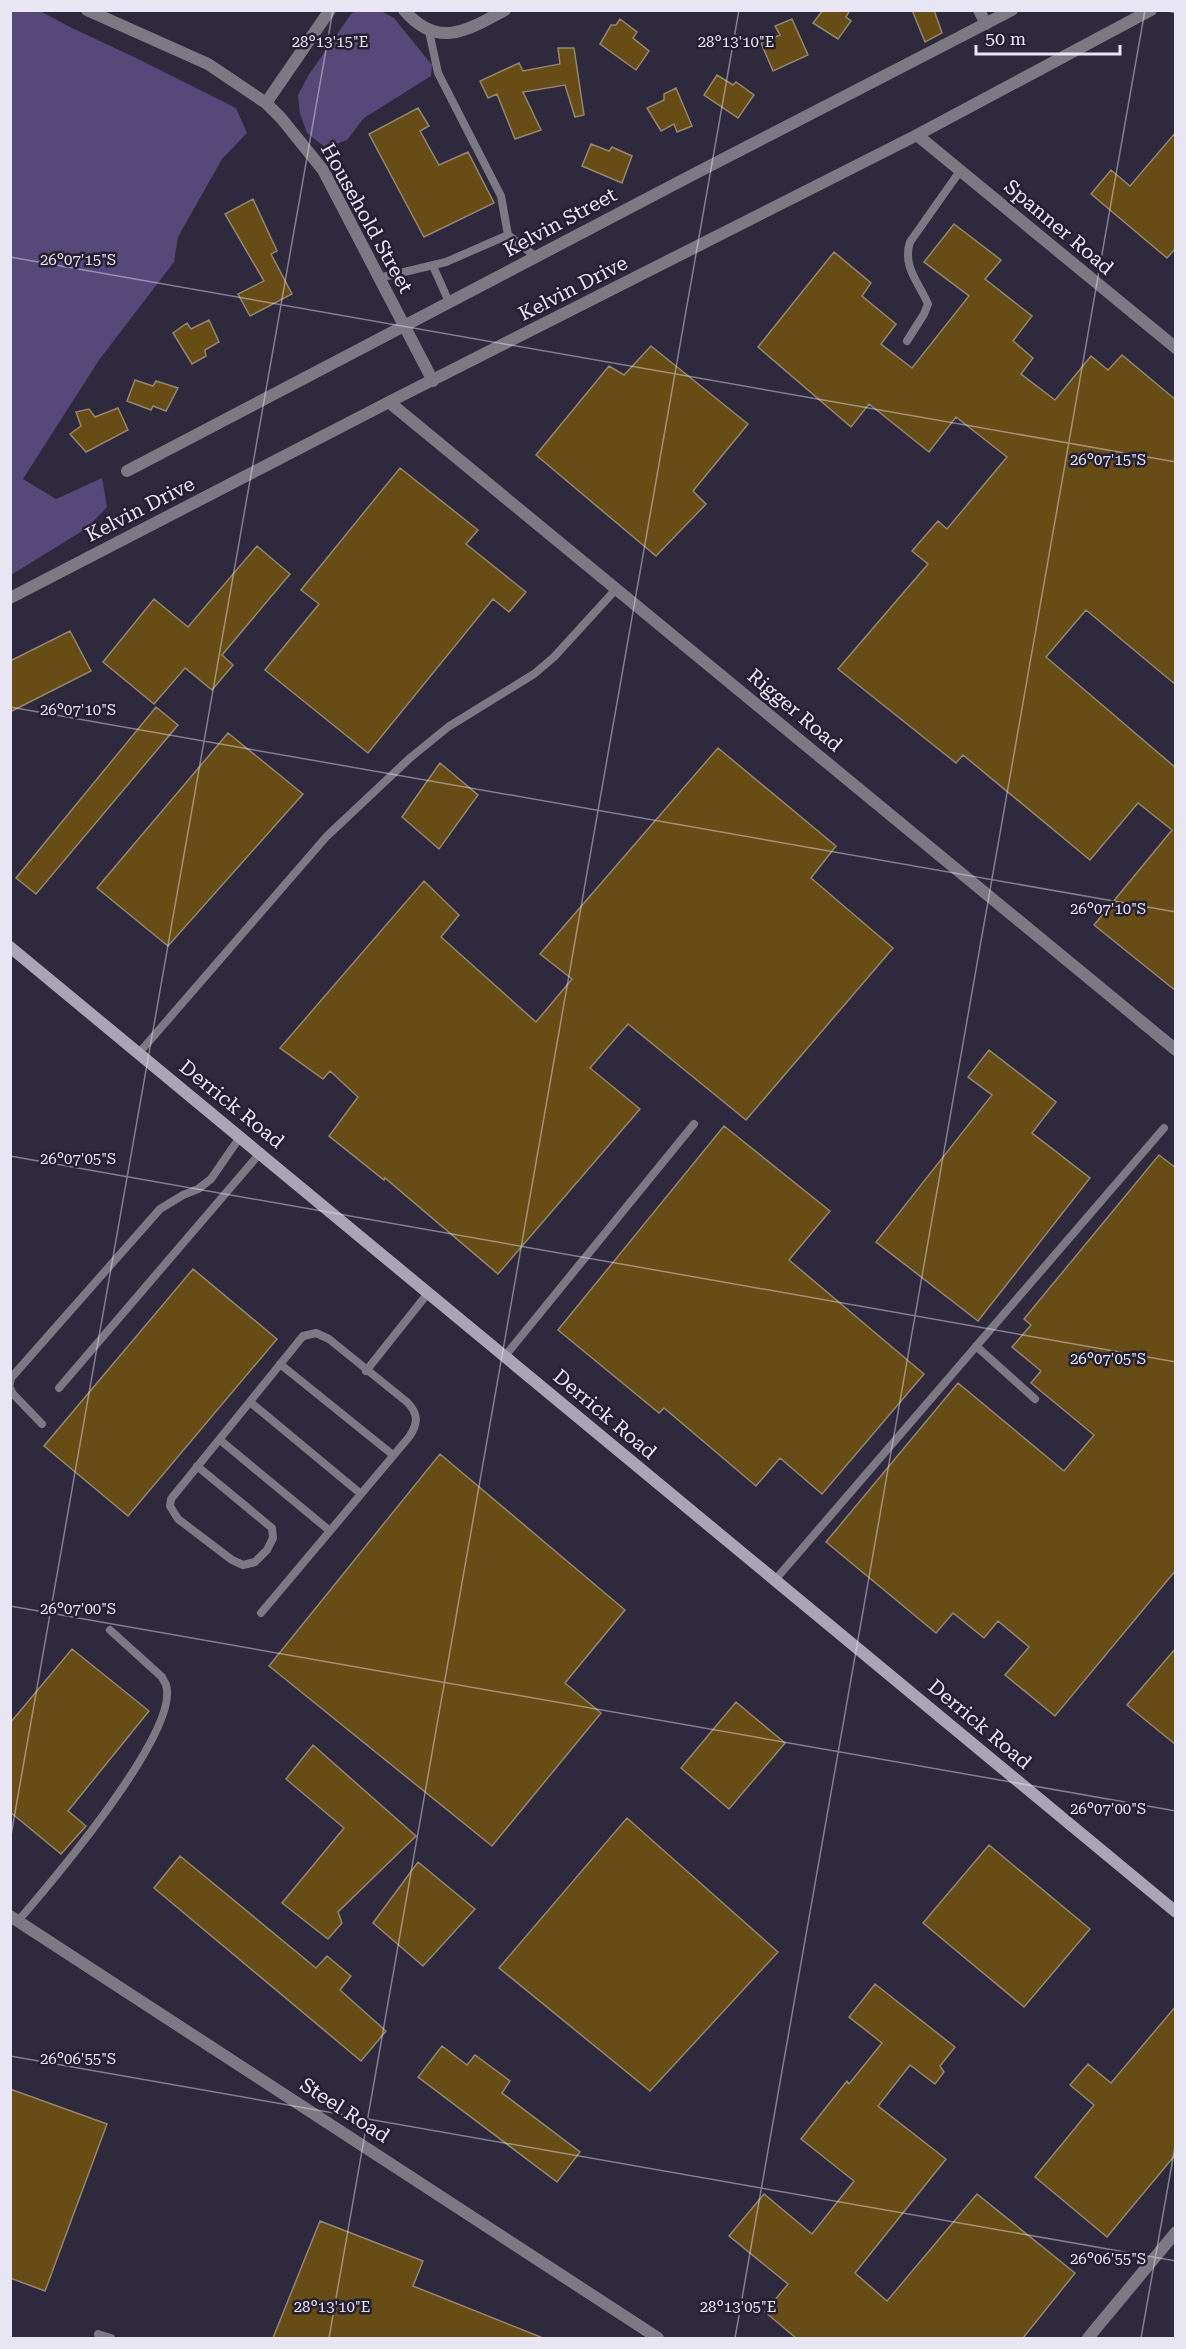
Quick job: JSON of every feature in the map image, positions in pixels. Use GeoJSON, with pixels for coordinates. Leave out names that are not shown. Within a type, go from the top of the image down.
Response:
{"type":"FeatureCollection","features":[{"type":"Feature","properties":{"kind":"street","name":"Household Street"},"geometry":{"type":"LineString","coordinates":[[87,10],[208,64],[266,102],[297,135],[322,170],[433,381]]}},
{"type":"Feature","properties":{"kind":"street"},"geometry":{"type":"LineString","coordinates":[[266,102],[330,10]]}},
{"type":"Feature","properties":{"kind":"street"},"geometry":{"type":"LineString","coordinates":[[404,10],[419,26],[454,34],[466,31],[505,10]]}},
{"type":"Feature","properties":{"kind":"street"},"geometry":{"type":"LineString","coordinates":[[979,10],[986,24]]}},
{"type":"Feature","properties":{"kind":"street","name":"Kelvin Street"},"geometry":{"type":"LineString","coordinates":[[127,471],[1012,10]]}},
{"type":"Feature","properties":{"kind":"street","name":"Kelvin Drive"},"geometry":{"type":"LineString","coordinates":[[10,598],[389,402],[917,135],[1151,10]]}},
{"type":"Feature","properties":{"kind":"street","name":"Spanner Road"},"geometry":{"type":"LineString","coordinates":[[917,135],[1176,348]]}},
{"type":"Feature","properties":{"kind":"street","name":"Rigger Road"},"geometry":{"type":"LineString","coordinates":[[389,402],[1176,1050]]}},
{"type":"Feature","properties":{"kind":"street","name":"Derrick Road"},"geometry":{"type":"LineString","coordinates":[[10,947],[261,1152],[1176,1912]]}},
{"type":"Feature","properties":{"kind":"street","name":"Steel Road"},"geometry":{"type":"LineString","coordinates":[[14,1918],[658,2338]]}},
{"type":"Feature","properties":{"kind":"street"},"geometry":{"type":"LineString","coordinates":[[1088,2338],[1176,2232]]}},
{"type":"Feature","properties":{"kind":"lane"},"geometry":{"type":"LineString","coordinates":[[429,30],[438,73],[501,196],[508,235],[536,257]]}},
{"type":"Feature","properties":{"kind":"lane"},"geometry":{"type":"LineString","coordinates":[[907,340],[928,304],[909,266],[906,253],[910,242],[960,171]]}},
{"type":"Feature","properties":{"kind":"lane"},"geometry":{"type":"LineString","coordinates":[[379,278],[433,266],[508,235]]}},
{"type":"Feature","properties":{"kind":"lane"},"geometry":{"type":"LineString","coordinates":[[433,266],[449,302]]}},
{"type":"Feature","properties":{"kind":"lane"},"geometry":{"type":"LineString","coordinates":[[139,1053],[327,836],[410,758],[448,726],[534,674],[554,657],[617,588]]}},
{"type":"Feature","properties":{"kind":"lane"},"geometry":{"type":"LineString","coordinates":[[505,1356],[694,1124]]}},
{"type":"Feature","properties":{"kind":"lane"},"geometry":{"type":"LineString","coordinates":[[775,1580],[1164,1128]]}},
{"type":"Feature","properties":{"kind":"lane"},"geometry":{"type":"LineString","coordinates":[[10,1383],[11,1378],[160,1209],[198,1189],[211,1179],[240,1137]]}},
{"type":"Feature","properties":{"kind":"lane"},"geometry":{"type":"LineString","coordinates":[[59,1388],[261,1152]]}},
{"type":"Feature","properties":{"kind":"lane"},"geometry":{"type":"LineString","coordinates":[[366,1371],[428,1293]]}},
{"type":"Feature","properties":{"kind":"lane"},"geometry":{"type":"LineString","coordinates":[[197,1466],[272,1528],[271,1544],[255,1562],[243,1565],[232,1560],[173,1512],[170,1506],[171,1498],[197,1466],[220,1440],[303,1336],[316,1333],[329,1339],[414,1408],[417,1415],[414,1429],[261,1613]]}},
{"type":"Feature","properties":{"kind":"lane"},"geometry":{"type":"LineString","coordinates":[[976,1346],[1035,1399]]}},
{"type":"Feature","properties":{"kind":"lane"},"geometry":{"type":"LineString","coordinates":[[280,1364],[393,1455]]}},
{"type":"Feature","properties":{"kind":"lane"},"geometry":{"type":"LineString","coordinates":[[10,1388],[42,1424]]}},
{"type":"Feature","properties":{"kind":"lane"},"geometry":{"type":"LineString","coordinates":[[250,1402],[361,1494]]}},
{"type":"Feature","properties":{"kind":"lane"},"geometry":{"type":"LineString","coordinates":[[220,1440],[330,1531]]}},
{"type":"Feature","properties":{"kind":"lane"},"geometry":{"type":"LineString","coordinates":[[14,1918],[74,1856],[150,1743],[163,1714],[167,1686],[162,1677],[110,1630]]}},
{"type":"Feature","properties":{"kind":"lane"},"geometry":{"type":"LineString","coordinates":[[98,2334],[111,2338]]}},
{"type":"Feature","properties":{"kind":"shaded area"},"geometry":{"type":"Polygon","coordinates":[[[11,10],[40,11],[236,108],[247,133],[222,159],[178,237],[174,262],[99,360],[23,479],[56,499],[102,478],[107,507],[87,528],[11,575],[11,10]]]}},
{"type":"Feature","properties":{"kind":"shaded area"},"geometry":{"type":"Polygon","coordinates":[[[356,11],[381,11],[394,18],[432,65],[431,76],[364,118],[347,140],[326,148],[307,133],[300,114],[298,95],[308,76],[351,14],[356,11]]]}},
{"type":"Feature","properties":{"kind":"building"},"geometry":{"type":"Polygon","coordinates":[[[823,10],[850,10],[846,17],[851,21],[838,39],[813,23],[823,10]]]}},
{"type":"Feature","properties":{"kind":"building"},"geometry":{"type":"Polygon","coordinates":[[[912,10],[934,10],[942,33],[925,42],[912,10]]]}},
{"type":"Feature","properties":{"kind":"building"},"geometry":{"type":"Polygon","coordinates":[[[620,19],[637,32],[633,38],[649,51],[636,70],[600,44],[611,25],[616,25],[620,19]]]}},
{"type":"Feature","properties":{"kind":"building"},"geometry":{"type":"Polygon","coordinates":[[[792,19],[808,55],[773,71],[761,43],[780,35],[775,26],[792,19]]]}},
{"type":"Feature","properties":{"kind":"building"},"geometry":{"type":"Polygon","coordinates":[[[558,48],[574,48],[584,115],[575,117],[565,85],[523,92],[541,130],[515,139],[497,94],[488,98],[480,81],[519,63],[523,71],[560,64],[558,48]]]}},
{"type":"Feature","properties":{"kind":"building"},"geometry":{"type":"Polygon","coordinates":[[[717,75],[733,85],[736,82],[754,95],[738,118],[704,95],[717,75]]]}},
{"type":"Feature","properties":{"kind":"building"},"geometry":{"type":"Polygon","coordinates":[[[676,88],[692,126],[677,132],[674,124],[661,131],[647,108],[664,100],[664,94],[676,88]]]}},
{"type":"Feature","properties":{"kind":"building"},"geometry":{"type":"Polygon","coordinates":[[[418,108],[429,126],[420,131],[439,165],[468,152],[494,203],[424,237],[369,134],[418,108]]]}},
{"type":"Feature","properties":{"kind":"building"},"geometry":{"type":"Polygon","coordinates":[[[1176,132],[1176,248],[1167,258],[1091,194],[1111,170],[1130,186],[1176,132]]]}},
{"type":"Feature","properties":{"kind":"building"},"geometry":{"type":"Polygon","coordinates":[[[591,144],[609,151],[612,147],[632,156],[622,183],[582,166],[591,144]]]}},
{"type":"Feature","properties":{"kind":"building"},"geometry":{"type":"Polygon","coordinates":[[[253,199],[277,251],[271,254],[292,294],[250,316],[238,294],[264,281],[225,214],[253,199]]]}},
{"type":"Feature","properties":{"kind":"building"},"geometry":{"type":"Polygon","coordinates":[[[954,224],[1001,260],[985,279],[1032,316],[1013,341],[1033,358],[1021,374],[1055,400],[1091,356],[1108,370],[1122,355],[1176,400],[1176,685],[1086,610],[1046,657],[1176,768],[1176,991],[1094,925],[1172,830],[1138,803],[1090,860],[963,755],[956,763],[838,669],[928,564],[912,551],[938,521],[947,529],[1007,457],[956,417],[929,452],[869,404],[851,427],[758,347],[834,252],[871,283],[862,296],[896,324],[881,344],[912,368],[969,296],[924,262],[954,224]]]}},
{"type":"Feature","properties":{"kind":"building"},"geometry":{"type":"Polygon","coordinates":[[[209,320],[219,342],[205,350],[206,356],[192,364],[173,333],[187,323],[191,329],[209,320]]]}},
{"type":"Feature","properties":{"kind":"building"},"geometry":{"type":"Polygon","coordinates":[[[651,346],[748,424],[693,491],[706,504],[656,556],[536,455],[609,366],[624,375],[651,346]]]}},
{"type":"Feature","properties":{"kind":"building"},"geometry":{"type":"Polygon","coordinates":[[[135,380],[153,386],[156,381],[178,388],[166,411],[153,406],[151,410],[127,401],[135,380]]]}},
{"type":"Feature","properties":{"kind":"building"},"geometry":{"type":"Polygon","coordinates":[[[118,408],[128,430],[86,452],[70,434],[81,426],[76,412],[89,409],[95,417],[118,408]]]}},
{"type":"Feature","properties":{"kind":"building"},"geometry":{"type":"Polygon","coordinates":[[[400,468],[478,530],[466,544],[526,592],[509,612],[493,599],[368,753],[265,670],[319,604],[301,590],[400,468]]]}},
{"type":"Feature","properties":{"kind":"building"},"geometry":{"type":"Polygon","coordinates":[[[257,546],[290,574],[222,655],[233,665],[212,690],[185,668],[154,704],[103,662],[154,599],[188,627],[257,546]]]}},
{"type":"Feature","properties":{"kind":"building"},"geometry":{"type":"Polygon","coordinates":[[[70,631],[91,671],[10,712],[10,661],[70,631]]]}},
{"type":"Feature","properties":{"kind":"building"},"geometry":{"type":"Polygon","coordinates":[[[156,707],[178,725],[36,894],[16,878],[156,707]]]}},
{"type":"Feature","properties":{"kind":"building"},"geometry":{"type":"Polygon","coordinates":[[[228,733],[303,794],[168,946],[97,888],[228,733]]]}},
{"type":"Feature","properties":{"kind":"building"},"geometry":{"type":"Polygon","coordinates":[[[718,748],[836,846],[811,878],[893,948],[746,1120],[628,1024],[590,1068],[640,1109],[498,1274],[385,1178],[384,1180],[329,1136],[358,1097],[330,1071],[323,1079],[280,1048],[424,881],[459,915],[441,937],[536,1022],[572,979],[540,954],[718,748]]]}},
{"type":"Feature","properties":{"kind":"building"},"geometry":{"type":"Polygon","coordinates":[[[440,763],[478,795],[439,849],[402,817],[440,763]]]}},
{"type":"Feature","properties":{"kind":"building"},"geometry":{"type":"Polygon","coordinates":[[[989,1050],[1056,1102],[1032,1133],[1090,1178],[978,1321],[876,1242],[992,1095],[968,1077],[989,1050]]]}},
{"type":"Feature","properties":{"kind":"building"},"geometry":{"type":"Polygon","coordinates":[[[724,1126],[830,1211],[789,1260],[924,1374],[822,1494],[780,1458],[756,1486],[664,1408],[659,1413],[558,1330],[724,1126]]]}},
{"type":"Feature","properties":{"kind":"building"},"geometry":{"type":"Polygon","coordinates":[[[1159,1155],[1176,1168],[1176,1570],[1055,1716],[1005,1675],[1029,1647],[998,1621],[984,1638],[953,1613],[936,1633],[826,1542],[958,1383],[1064,1471],[1094,1435],[1031,1383],[1041,1371],[1012,1347],[1031,1325],[1024,1319],[1159,1155]]]}},
{"type":"Feature","properties":{"kind":"building"},"geometry":{"type":"Polygon","coordinates":[[[193,1269],[277,1339],[128,1516],[44,1446],[193,1269]]]}},
{"type":"Feature","properties":{"kind":"building"},"geometry":{"type":"Polygon","coordinates":[[[440,1454],[625,1610],[565,1683],[601,1713],[492,1846],[269,1666],[440,1454]]]}},
{"type":"Feature","properties":{"kind":"building"},"geometry":{"type":"Polygon","coordinates":[[[1176,1648],[1176,1745],[1127,1705],[1176,1648]]]}},
{"type":"Feature","properties":{"kind":"building"},"geometry":{"type":"Polygon","coordinates":[[[72,1649],[149,1711],[68,1811],[86,1826],[61,1854],[10,1812],[10,1723],[72,1649]]]}},
{"type":"Feature","properties":{"kind":"building"},"geometry":{"type":"Polygon","coordinates":[[[736,1702],[785,1743],[729,1809],[681,1768],[736,1702]]]}},
{"type":"Feature","properties":{"kind":"building"},"geometry":{"type":"Polygon","coordinates":[[[313,1745],[416,1836],[338,1912],[342,1923],[328,1939],[282,1903],[344,1828],[286,1779],[313,1745]]]}},
{"type":"Feature","properties":{"kind":"building"},"geometry":{"type":"Polygon","coordinates":[[[627,1818],[778,1952],[650,2091],[499,1968],[627,1818]]]}},
{"type":"Feature","properties":{"kind":"building"},"geometry":{"type":"Polygon","coordinates":[[[989,1845],[1090,1929],[1024,2007],[923,1923],[989,1845]]]}},
{"type":"Feature","properties":{"kind":"building"},"geometry":{"type":"Polygon","coordinates":[[[180,1856],[316,1968],[327,1956],[351,1976],[340,1990],[386,2031],[361,2061],[154,1888],[180,1856]]]}},
{"type":"Feature","properties":{"kind":"building"},"geometry":{"type":"Polygon","coordinates":[[[418,1862],[475,1909],[423,1966],[373,1923],[418,1862]]]}},
{"type":"Feature","properties":{"kind":"building"},"geometry":{"type":"Polygon","coordinates":[[[875,1984],[955,2047],[940,2066],[944,2072],[935,2084],[910,2065],[878,2106],[946,2159],[855,2273],[887,2301],[977,2194],[1075,2273],[1023,2338],[796,2338],[765,2312],[788,2284],[729,2236],[764,2194],[812,2234],[854,2181],[801,2139],[847,2081],[849,2084],[882,2043],[849,2017],[875,1984]]]}},
{"type":"Feature","properties":{"kind":"building"},"geometry":{"type":"Polygon","coordinates":[[[1176,2006],[1176,2154],[1107,2237],[1035,2177],[1094,2105],[1070,2085],[1088,2064],[1111,2083],[1176,2006]]]}},
{"type":"Feature","properties":{"kind":"building"},"geometry":{"type":"Polygon","coordinates":[[[442,2046],[467,2065],[475,2055],[510,2081],[502,2093],[580,2152],[557,2182],[418,2077],[442,2046]]]}},
{"type":"Feature","properties":{"kind":"building"},"geometry":{"type":"Polygon","coordinates":[[[10,2089],[107,2124],[45,2291],[10,2278],[10,2089]]]}},
{"type":"Feature","properties":{"kind":"building"},"geometry":{"type":"Polygon","coordinates":[[[320,2221],[423,2261],[413,2286],[543,2338],[273,2338],[320,2221]]]}}]}
